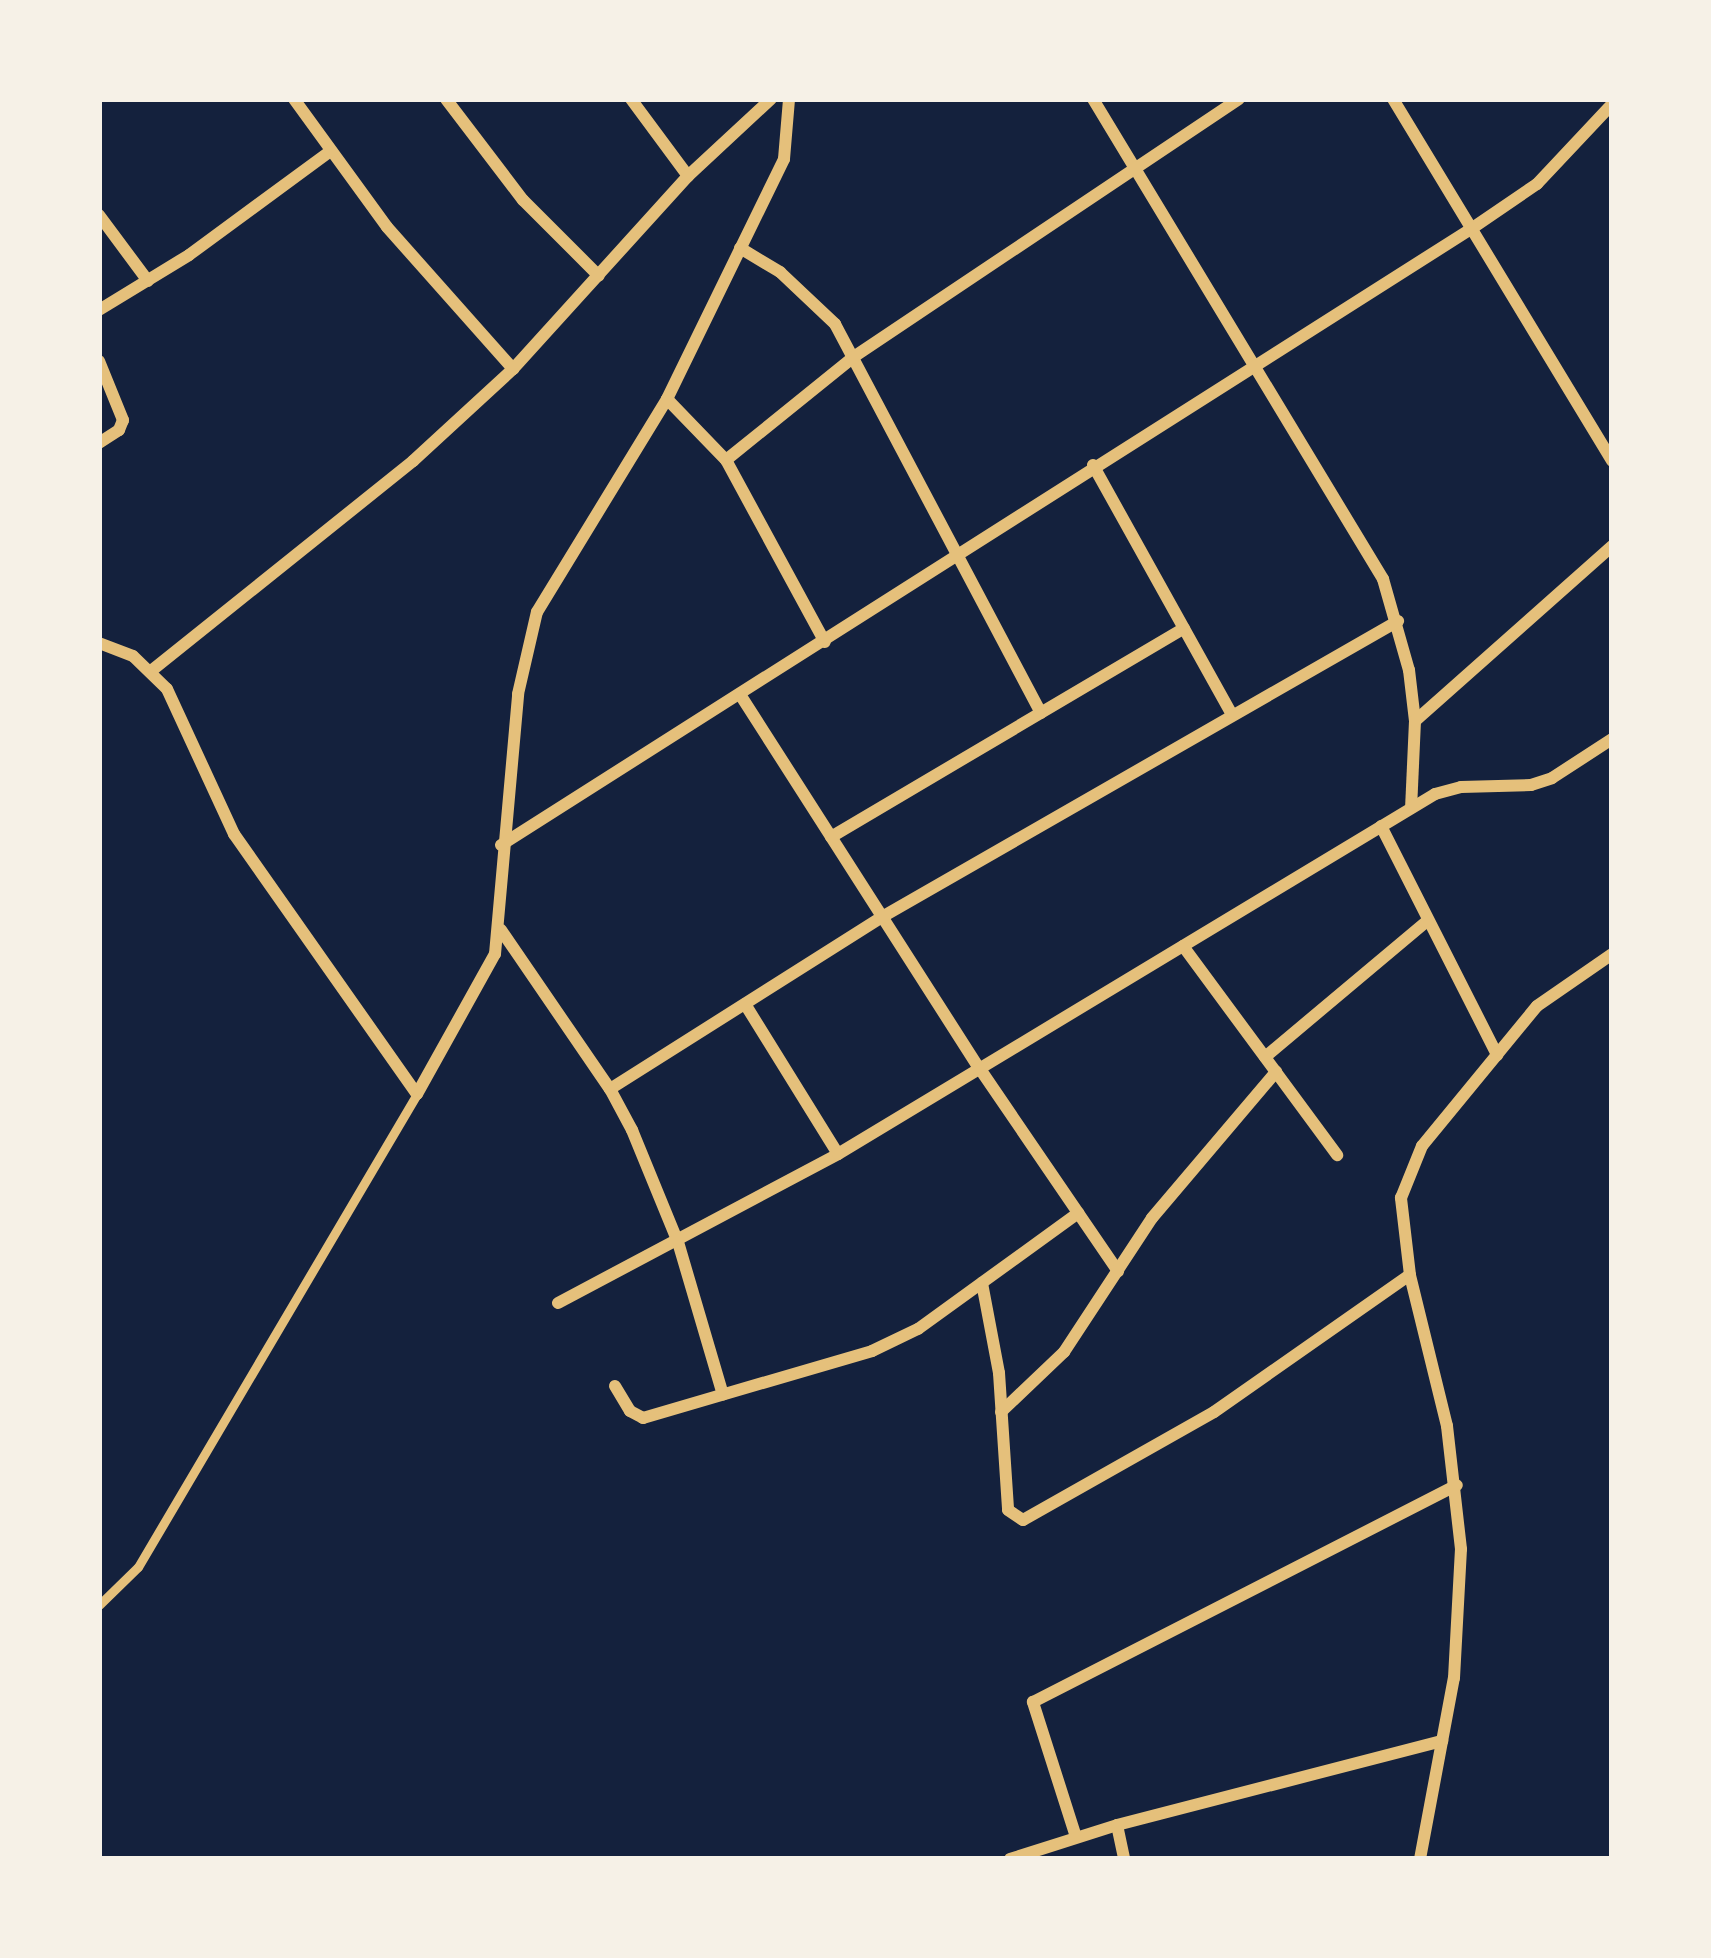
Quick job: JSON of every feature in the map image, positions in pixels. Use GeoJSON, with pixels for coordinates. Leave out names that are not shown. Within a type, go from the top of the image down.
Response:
{"type":"FeatureCollection","features":[{"type":"Feature","properties":{"kind":"street"},"geometry":{"type":"LineString","coordinates":[[294,99],[387,227],[514,369]]}},
{"type":"Feature","properties":{"kind":"street"},"geometry":{"type":"LineString","coordinates":[[446,99],[523,200],[599,276]]}},
{"type":"Feature","properties":{"kind":"street"},"geometry":{"type":"LineString","coordinates":[[631,99],[688,176]]}},
{"type":"Feature","properties":{"kind":"street"},"geometry":{"type":"LineString","coordinates":[[151,670],[412,461],[514,369],[688,176],[771,99]]}},
{"type":"Feature","properties":{"kind":"street"},"geometry":{"type":"LineString","coordinates":[[99,643],[151,670],[179,712],[234,834],[417,1094],[486,976],[501,930],[502,845],[524,652],[537,612],[667,399],[784,159],[789,99]]}},
{"type":"Feature","properties":{"kind":"street"},"geometry":{"type":"LineString","coordinates":[[1093,99],[1251,364],[1363,539],[1398,621],[1414,721],[1411,808]]}},
{"type":"Feature","properties":{"kind":"street"},"geometry":{"type":"LineString","coordinates":[[726,460],[855,356],[1239,99]]}},
{"type":"Feature","properties":{"kind":"street"},"geometry":{"type":"LineString","coordinates":[[1394,99],[1612,461]]}},
{"type":"Feature","properties":{"kind":"street"},"geometry":{"type":"LineString","coordinates":[[502,845],[741,696],[1251,364],[1472,229],[1537,184],[1612,104]]}},
{"type":"Feature","properties":{"kind":"street"},"geometry":{"type":"LineString","coordinates":[[99,310],[148,281],[329,152]]}},
{"type":"Feature","properties":{"kind":"street"},"geometry":{"type":"LineString","coordinates":[[99,215],[148,281]]}},
{"type":"Feature","properties":{"kind":"street"},"geometry":{"type":"LineString","coordinates":[[740,248],[780,272],[835,324],[1041,713]]}},
{"type":"Feature","properties":{"kind":"street"},"geometry":{"type":"LineString","coordinates":[[99,361],[123,419],[119,430],[99,443]]}},
{"type":"Feature","properties":{"kind":"street"},"geometry":{"type":"LineString","coordinates":[[667,399],[726,460],[825,642]]}},
{"type":"Feature","properties":{"kind":"street"},"geometry":{"type":"LineString","coordinates":[[1093,465],[1232,715]]}},
{"type":"Feature","properties":{"kind":"street"},"geometry":{"type":"LineString","coordinates":[[1414,721],[1612,546]]}},
{"type":"Feature","properties":{"kind":"street"},"geometry":{"type":"LineString","coordinates":[[610,1089],[882,917],[1398,621]]}},
{"type":"Feature","properties":{"kind":"street"},"geometry":{"type":"LineString","coordinates":[[831,837],[1184,628]]}},
{"type":"Feature","properties":{"kind":"street"},"geometry":{"type":"LineString","coordinates":[[741,696],[980,1069],[1118,1271]]}},
{"type":"Feature","properties":{"kind":"street"},"geometry":{"type":"LineString","coordinates":[[558,1303],[838,1154],[1411,808],[1461,788],[1509,787],[1552,778],[1612,739]]}},
{"type":"Feature","properties":{"kind":"street"},"geometry":{"type":"LineString","coordinates":[[1381,826],[1496,1055]]}},
{"type":"Feature","properties":{"kind":"street"},"geometry":{"type":"LineString","coordinates":[[1265,1058],[1427,921]]}},
{"type":"Feature","properties":{"kind":"street"},"geometry":{"type":"LineString","coordinates":[[501,930],[610,1089],[678,1242],[723,1395]]}},
{"type":"Feature","properties":{"kind":"street"},"geometry":{"type":"LineString","coordinates":[[1183,946],[1337,1156]]}},
{"type":"Feature","properties":{"kind":"street"},"geometry":{"type":"LineString","coordinates":[[1420,1859],[1460,1614],[1457,1485],[1410,1275],[1401,1198],[1422,1146],[1537,1006],[1612,954]]}},
{"type":"Feature","properties":{"kind":"street"},"geometry":{"type":"LineString","coordinates":[[745,1004],[838,1154]]}},
{"type":"Feature","properties":{"kind":"street"},"geometry":{"type":"LineString","coordinates":[[1001,1412],[1064,1352],[1186,1175],[1276,1072]]}},
{"type":"Feature","properties":{"kind":"street"},"geometry":{"type":"LineString","coordinates":[[615,1386],[630,1411],[643,1418],[897,1341],[1078,1213]]}},
{"type":"Feature","properties":{"kind":"street"},"geometry":{"type":"LineString","coordinates":[[982,1282],[1001,1412],[1008,1510],[1016,1519],[1028,1518],[1214,1412],[1410,1275]]}},
{"type":"Feature","properties":{"kind":"street"},"geometry":{"type":"LineString","coordinates":[[1076,1837],[1033,1702],[1457,1485]]}},
{"type":"Feature","properties":{"kind":"street"},"geometry":{"type":"LineString","coordinates":[[1010,1859],[1076,1837],[1442,1741]]}},
{"type":"Feature","properties":{"kind":"street"},"geometry":{"type":"LineString","coordinates":[[1117,1826],[1124,1859]]}},
{"type":"Feature","properties":{"kind":"lane"},"geometry":{"type":"LineString","coordinates":[[99,1605],[138,1567],[417,1094]]}}]}
